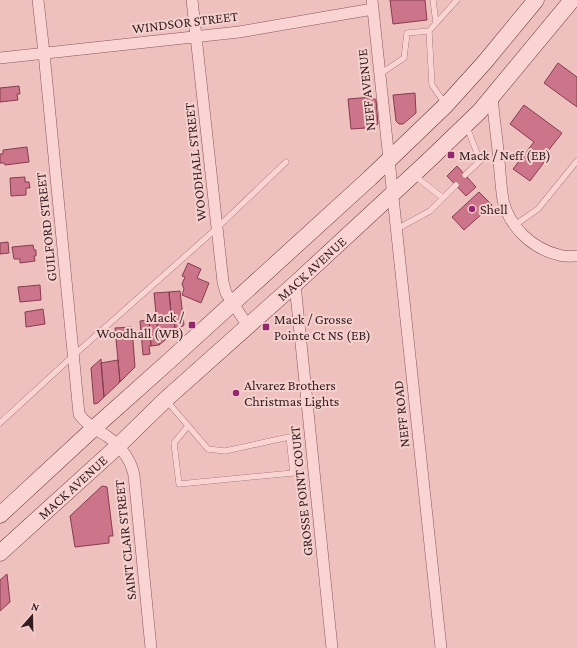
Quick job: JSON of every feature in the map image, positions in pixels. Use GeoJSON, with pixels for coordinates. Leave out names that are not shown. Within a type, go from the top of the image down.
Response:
{"type":"FeatureCollection","features":[{"type":"Feature","properties":{"kind":"main road","name":"MACK AVENUE"},"geometry":{"type":"LineString","coordinates":[[0,553],[114,442],[166,400],[240,315],[388,160],[446,105],[484,63],[536,0]]}},
{"type":"Feature","properties":{"kind":"main road","name":"MACK AVENUE"},"geometry":{"type":"LineString","coordinates":[[0,515],[168,362],[240,315],[295,284],[480,111],[572,0]]}},
{"type":"Feature","properties":{"kind":"main road"},"geometry":{"type":"LineString","coordinates":[[166,400],[161,395],[158,379],[168,362]]}},
{"type":"Feature","properties":{"kind":"street","name":"GUILFORD STREET"},"geometry":{"type":"LineString","coordinates":[[38,0],[79,414],[93,429],[114,442]]}},
{"type":"Feature","properties":{"kind":"street","name":"WOODHALL STREET"},"geometry":{"type":"LineString","coordinates":[[192,0],[223,282],[226,293],[240,315]]}},
{"type":"Feature","properties":{"kind":"street","name":"WINDSOR STREET"},"geometry":{"type":"LineString","coordinates":[[0,58],[239,32],[373,5]]}},
{"type":"Feature","properties":{"kind":"street","name":"NEFF AVENUE"},"geometry":{"type":"LineString","coordinates":[[373,5],[388,160],[391,176]]}},
{"type":"Feature","properties":{"kind":"street"},"geometry":{"type":"LineString","coordinates":[[492,97],[503,199],[509,216],[518,230],[537,246],[560,256],[577,256]]}},
{"type":"Feature","properties":{"kind":"street","name":"NEFF ROAD"},"geometry":{"type":"LineString","coordinates":[[391,176],[441,648]]}},
{"type":"Feature","properties":{"kind":"street","name":"GROSSE POINT COURT"},"geometry":{"type":"LineString","coordinates":[[295,284],[332,648]]}},
{"type":"Feature","properties":{"kind":"street","name":"SAINT CLAIR STREET"},"geometry":{"type":"LineString","coordinates":[[114,442],[131,464],[134,475],[151,648]]}},
{"type":"Feature","properties":{"kind":"lane"},"geometry":{"type":"LineString","coordinates":[[433,0],[436,23]]}},
{"type":"Feature","properties":{"kind":"lane"},"geometry":{"type":"LineString","coordinates":[[380,74],[404,58],[407,33],[429,31],[457,0]]}},
{"type":"Feature","properties":{"kind":"lane"},"geometry":{"type":"LineString","coordinates":[[429,31],[432,85],[446,105]]}},
{"type":"Feature","properties":{"kind":"lane"},"geometry":{"type":"LineString","coordinates":[[465,175],[480,160],[466,124]]}},
{"type":"Feature","properties":{"kind":"lane"},"geometry":{"type":"LineString","coordinates":[[515,225],[538,209],[577,161]]}},
{"type":"Feature","properties":{"kind":"lane"},"geometry":{"type":"LineString","coordinates":[[0,423],[217,228],[286,162]]}},
{"type":"Feature","properties":{"kind":"lane"},"geometry":{"type":"LineString","coordinates":[[413,174],[443,198]]}},
{"type":"Feature","properties":{"kind":"lane"},"geometry":{"type":"LineString","coordinates":[[397,229],[430,211],[456,185]]}},
{"type":"Feature","properties":{"kind":"lane"},"geometry":{"type":"LineString","coordinates":[[166,400],[208,449],[225,451],[289,437],[293,473],[179,484],[174,443],[188,426]]}},
{"type":"Feature","properties":{"kind":"building"},"geometry":{"type":"Polygon","coordinates":[[[390,0],[425,0],[427,20],[393,24],[390,0]]]}},
{"type":"Feature","properties":{"kind":"building"},"geometry":{"type":"Polygon","coordinates":[[[558,63],[577,77],[577,107],[544,83],[558,63]]]}},
{"type":"Feature","properties":{"kind":"building"},"geometry":{"type":"Polygon","coordinates":[[[19,86],[20,94],[17,94],[18,100],[0,102],[0,88],[19,86]]]}},
{"type":"Feature","properties":{"kind":"building"},"geometry":{"type":"Polygon","coordinates":[[[415,93],[416,113],[403,124],[399,124],[396,121],[393,95],[415,93]]]}},
{"type":"Feature","properties":{"kind":"building"},"geometry":{"type":"Polygon","coordinates":[[[372,97],[376,100],[378,124],[366,128],[351,129],[348,99],[372,97]]]}},
{"type":"Feature","properties":{"kind":"building"},"geometry":{"type":"Polygon","coordinates":[[[524,105],[562,133],[548,151],[551,153],[530,181],[513,169],[534,142],[510,124],[524,105]]]}},
{"type":"Feature","properties":{"kind":"building"},"geometry":{"type":"Polygon","coordinates":[[[27,147],[29,162],[5,165],[4,163],[0,163],[0,154],[3,154],[3,150],[27,147]]]}},
{"type":"Feature","properties":{"kind":"building"},"geometry":{"type":"Polygon","coordinates":[[[457,166],[476,187],[466,196],[447,176],[457,166]]]}},
{"type":"Feature","properties":{"kind":"building"},"geometry":{"type":"Polygon","coordinates":[[[25,177],[25,182],[29,182],[30,188],[26,188],[26,195],[11,196],[10,178],[25,177]]]}},
{"type":"Feature","properties":{"kind":"building"},"geometry":{"type":"Polygon","coordinates":[[[479,192],[492,205],[464,230],[452,217],[479,192]]]}},
{"type":"Feature","properties":{"kind":"building"},"geometry":{"type":"Polygon","coordinates":[[[8,242],[9,253],[0,254],[0,243],[8,242]]]}},
{"type":"Feature","properties":{"kind":"building"},"geometry":{"type":"Polygon","coordinates":[[[33,245],[34,250],[36,250],[36,256],[34,256],[35,261],[20,263],[20,259],[14,259],[12,247],[33,245]]]}},
{"type":"Feature","properties":{"kind":"building"},"geometry":{"type":"Polygon","coordinates":[[[188,263],[201,269],[197,278],[209,283],[201,303],[182,295],[184,289],[182,284],[185,277],[182,276],[188,263]]]}},
{"type":"Feature","properties":{"kind":"building"},"geometry":{"type":"Polygon","coordinates":[[[40,285],[41,300],[20,302],[18,287],[40,285]]]}},
{"type":"Feature","properties":{"kind":"building"},"geometry":{"type":"Polygon","coordinates":[[[180,291],[184,325],[175,332],[174,312],[171,312],[169,292],[180,291]]]}},
{"type":"Feature","properties":{"kind":"building"},"geometry":{"type":"Polygon","coordinates":[[[169,292],[171,312],[174,312],[175,332],[159,345],[154,293],[169,292]]]}},
{"type":"Feature","properties":{"kind":"building"},"geometry":{"type":"Polygon","coordinates":[[[43,309],[45,324],[26,327],[25,312],[43,309]]]}},
{"type":"Feature","properties":{"kind":"building"},"geometry":{"type":"Polygon","coordinates":[[[157,319],[159,345],[151,346],[149,320],[157,319]]]}},
{"type":"Feature","properties":{"kind":"building"},"geometry":{"type":"Polygon","coordinates":[[[149,320],[151,346],[149,346],[150,354],[143,355],[140,321],[149,320]]]}},
{"type":"Feature","properties":{"kind":"building"},"geometry":{"type":"Polygon","coordinates":[[[132,327],[135,367],[120,382],[115,328],[132,327]]]}},
{"type":"Feature","properties":{"kind":"building"},"geometry":{"type":"Polygon","coordinates":[[[101,359],[104,397],[98,403],[94,404],[91,368],[101,359]]]}},
{"type":"Feature","properties":{"kind":"building"},"geometry":{"type":"Polygon","coordinates":[[[118,360],[120,382],[104,397],[101,363],[118,360]]]}},
{"type":"Feature","properties":{"kind":"building"},"geometry":{"type":"Polygon","coordinates":[[[102,486],[107,487],[113,536],[109,536],[109,543],[75,547],[70,516],[102,486]]]}},
{"type":"Feature","properties":{"kind":"building"},"geometry":{"type":"Polygon","coordinates":[[[7,574],[10,602],[0,611],[0,580],[7,574]]]}},
{"type":"Feature","properties":{"kind":"place","name":"Mack / Neff (EB)"},"geometry":{"type":"Point","coordinates":[451,155]}},
{"type":"Feature","properties":{"kind":"place","name":"Shell"},"geometry":{"type":"Point","coordinates":[472,209]}},
{"type":"Feature","properties":{"kind":"place","name":"Mack / Woodhall (WB)"},"geometry":{"type":"Point","coordinates":[192,325]}},
{"type":"Feature","properties":{"kind":"place","name":"Mack / Grosse Pointe Ct NS (EB)"},"geometry":{"type":"Point","coordinates":[266,327]}},
{"type":"Feature","properties":{"kind":"place","name":"Alvarez Brothers Christmas Lights"},"geometry":{"type":"Point","coordinates":[236,393]}}]}
